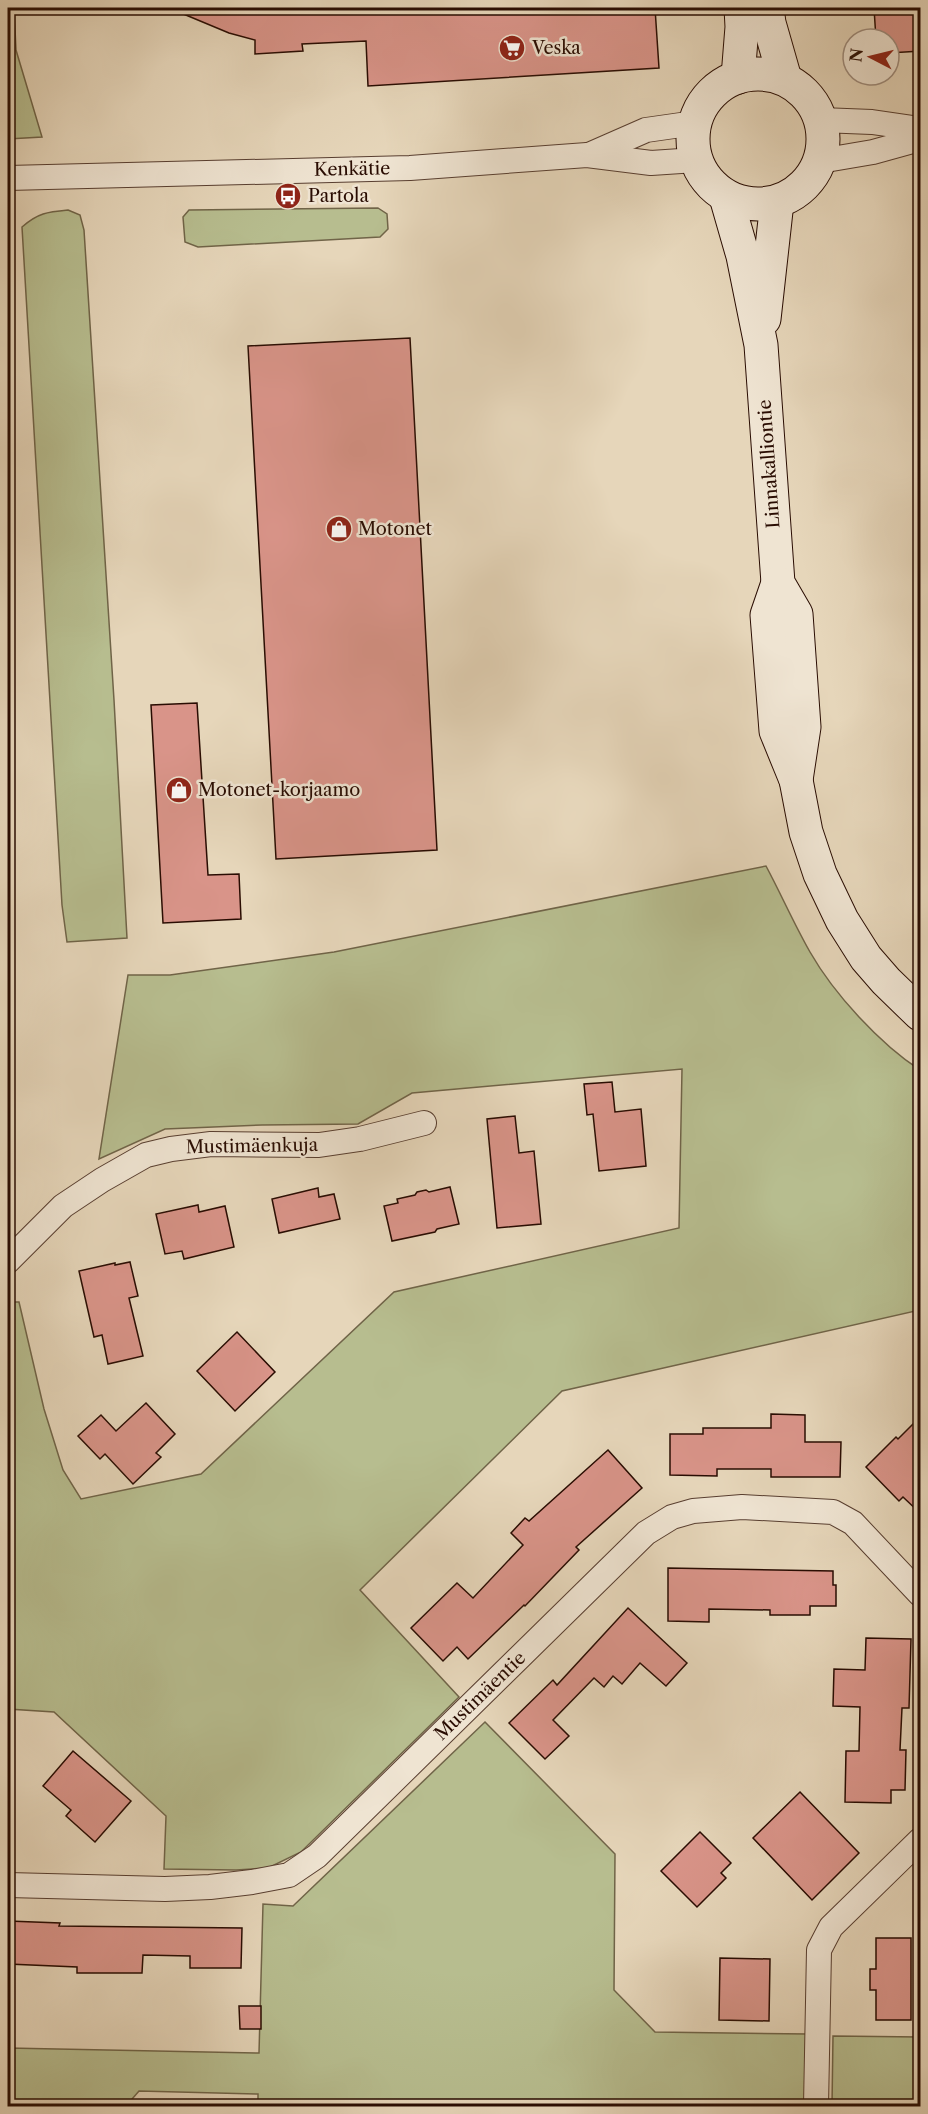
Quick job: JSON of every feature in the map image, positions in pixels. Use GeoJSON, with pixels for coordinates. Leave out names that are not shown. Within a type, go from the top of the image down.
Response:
{"type":"FeatureCollection","features":[{"type":"Feature","properties":{"kind":"main road"},"geometry":{"type":"LineString","coordinates":[[738,77],[742,27],[741,8]]}},
{"type":"Feature","properties":{"kind":"main road"},"geometry":{"type":"LineString","coordinates":[[767,8],[785,79]]}},
{"type":"Feature","properties":{"kind":"main road"},"geometry":{"type":"LineString","coordinates":[[759,73],[785,79],[814,104],[822,120],[824,139],[820,161],[812,178],[795,194],[777,202],[762,205],[745,203],[726,196],[706,179],[696,160],[693,139],[695,123],[706,100],[725,83],[738,77],[759,73]]}},
{"type":"Feature","properties":{"kind":"main road","name":"Linnakalliontie"},"geometry":{"type":"LineString","coordinates":[[726,196],[743,256],[761,345],[778,583],[796,614],[804,727],[796,780],[806,832],[820,874],[842,920],[873,966],[921,1014]]}},
{"type":"Feature","properties":{"kind":"main road","name":"Linnakalliontie"},"geometry":{"type":"LineString","coordinates":[[761,345],[773,255],[777,202]]}},
{"type":"Feature","properties":{"kind":"street"},"geometry":{"type":"LineString","coordinates":[[822,120],[872,122],[921,129]]}},
{"type":"Feature","properties":{"kind":"street","name":"Kenkätie"},"geometry":{"type":"LineString","coordinates":[[587,156],[646,130],[695,123]]}},
{"type":"Feature","properties":{"kind":"street"},"geometry":{"type":"LineString","coordinates":[[820,161],[873,152],[921,139]]}},
{"type":"Feature","properties":{"kind":"street","name":"Kenkätie"},"geometry":{"type":"LineString","coordinates":[[8,178],[410,168],[587,156],[651,163],[696,160]]}},
{"type":"Feature","properties":{"kind":"street","name":"Mustimäenkuja"},"geometry":{"type":"LineString","coordinates":[[8,1261],[63,1206],[146,1155],[211,1144],[319,1145],[360,1139],[424,1123]]}},
{"type":"Feature","properties":{"kind":"street","name":"Mustimäentie"},"geometry":{"type":"LineString","coordinates":[[8,1885],[165,1889],[252,1882],[289,1875],[317,1856],[646,1533],[672,1516],[693,1511],[742,1508],[833,1512],[853,1523],[921,1594]]}},
{"type":"Feature","properties":{"kind":"street"},"geometry":{"type":"LineString","coordinates":[[816,2106],[819,1950],[831,1928],[921,1840]]}},
{"type":"Feature","properties":{"kind":"green space"},"geometry":{"type":"Polygon","coordinates":[[[8,8],[14,8],[16,50],[42,137],[8,139],[8,8]]]}},
{"type":"Feature","properties":{"kind":"green space"},"geometry":{"type":"Polygon","coordinates":[[[378,208],[387,214],[388,229],[380,237],[198,247],[185,242],[183,217],[189,210],[378,208]]]}},
{"type":"Feature","properties":{"kind":"green space"},"geometry":{"type":"Polygon","coordinates":[[[68,210],[80,215],[84,230],[127,938],[67,942],[62,905],[22,227],[43,214],[68,210]]]}},
{"type":"Feature","properties":{"kind":"green space"},"geometry":{"type":"Polygon","coordinates":[[[766,866],[804,941],[832,984],[874,1032],[920,1070],[920,1310],[562,1391],[360,1590],[459,1697],[301,1852],[268,1868],[164,1869],[166,1816],[54,1712],[8,1709],[8,1302],[19,1302],[44,1409],[63,1470],[81,1499],[201,1474],[394,1292],[679,1228],[682,1069],[412,1093],[358,1124],[165,1129],[99,1159],[128,975],[170,975],[334,952],[766,866]]]}},
{"type":"Feature","properties":{"kind":"green space"},"geometry":{"type":"Polygon","coordinates":[[[485,1722],[615,1854],[614,1990],[655,2032],[808,2034],[807,2106],[258,2106],[258,2094],[139,2091],[126,2106],[8,2106],[8,2048],[259,2053],[263,1904],[293,1906],[485,1722]]]}},
{"type":"Feature","properties":{"kind":"green space"},"geometry":{"type":"Polygon","coordinates":[[[833,2036],[920,2037],[920,2106],[832,2106],[833,2036]]]}},
{"type":"Feature","properties":{"kind":"building","name":"Veska"},"geometry":{"type":"Polygon","coordinates":[[[169,8],[655,8],[659,68],[368,86],[366,41],[302,44],[303,51],[255,54],[255,40],[229,33],[169,8]]]}},
{"type":"Feature","properties":{"kind":"building"},"geometry":{"type":"Polygon","coordinates":[[[874,8],[921,8],[921,51],[901,52],[901,27],[875,27],[874,8]]]}},
{"type":"Feature","properties":{"kind":"building","name":"Motonet"},"geometry":{"type":"Polygon","coordinates":[[[410,338],[437,850],[276,859],[248,346],[410,338]]]}},
{"type":"Feature","properties":{"kind":"building","name":"Motonet-korjaamo"},"geometry":{"type":"Polygon","coordinates":[[[197,703],[208,875],[239,874],[241,919],[163,923],[151,705],[197,703]]]}},
{"type":"Feature","properties":{"kind":"building"},"geometry":{"type":"Polygon","coordinates":[[[612,1082],[615,1112],[641,1109],[646,1166],[599,1171],[593,1114],[587,1115],[584,1084],[612,1082]]]}},
{"type":"Feature","properties":{"kind":"building"},"geometry":{"type":"Polygon","coordinates":[[[515,1116],[519,1153],[534,1151],[541,1224],[497,1228],[487,1119],[515,1116]]]}},
{"type":"Feature","properties":{"kind":"building"},"geometry":{"type":"Polygon","coordinates":[[[450,1187],[459,1224],[437,1229],[435,1232],[392,1241],[384,1206],[398,1203],[397,1199],[415,1195],[417,1192],[450,1187]]]}},
{"type":"Feature","properties":{"kind":"building"},"geometry":{"type":"Polygon","coordinates":[[[318,1188],[319,1197],[334,1194],[340,1219],[279,1233],[272,1199],[318,1188]]]}},
{"type":"Feature","properties":{"kind":"building"},"geometry":{"type":"Polygon","coordinates":[[[198,1205],[199,1212],[225,1206],[234,1247],[184,1259],[182,1251],[165,1254],[156,1214],[198,1205]]]}},
{"type":"Feature","properties":{"kind":"building"},"geometry":{"type":"Polygon","coordinates":[[[130,1262],[138,1296],[129,1298],[143,1356],[108,1364],[102,1335],[94,1337],[79,1271],[130,1262]]]}},
{"type":"Feature","properties":{"kind":"building"},"geometry":{"type":"Polygon","coordinates":[[[237,1332],[275,1372],[235,1411],[197,1371],[237,1332]]]}},
{"type":"Feature","properties":{"kind":"building"},"geometry":{"type":"Polygon","coordinates":[[[146,1403],[175,1434],[156,1453],[161,1457],[133,1484],[105,1454],[100,1459],[78,1436],[101,1415],[116,1431],[146,1403]]]}},
{"type":"Feature","properties":{"kind":"building"},"geometry":{"type":"Polygon","coordinates":[[[771,1414],[805,1415],[805,1442],[841,1442],[840,1477],[771,1477],[771,1469],[717,1469],[717,1476],[670,1475],[670,1434],[703,1434],[703,1428],[771,1428],[771,1414]]]}},
{"type":"Feature","properties":{"kind":"building"},"geometry":{"type":"Polygon","coordinates":[[[921,1416],[921,1514],[903,1497],[899,1501],[866,1467],[921,1416]]]}},
{"type":"Feature","properties":{"kind":"building"},"geometry":{"type":"Polygon","coordinates":[[[608,1450],[642,1488],[576,1547],[579,1550],[525,1606],[468,1659],[457,1647],[443,1661],[411,1628],[457,1583],[473,1598],[523,1545],[511,1533],[525,1518],[529,1521],[608,1450]]]}},
{"type":"Feature","properties":{"kind":"building"},"geometry":{"type":"Polygon","coordinates":[[[668,1568],[833,1571],[836,1606],[810,1606],[810,1615],[770,1615],[770,1610],[709,1609],[709,1622],[668,1621],[668,1568]]]}},
{"type":"Feature","properties":{"kind":"building"},"geometry":{"type":"Polygon","coordinates":[[[628,1608],[687,1663],[666,1686],[640,1663],[622,1684],[613,1676],[604,1687],[594,1678],[553,1720],[569,1736],[545,1759],[509,1723],[553,1680],[557,1685],[628,1608]]]}},
{"type":"Feature","properties":{"kind":"building"},"geometry":{"type":"Polygon","coordinates":[[[866,1638],[911,1639],[909,1708],[902,1708],[900,1750],[906,1750],[905,1790],[891,1790],[891,1803],[845,1802],[846,1751],[859,1751],[860,1707],[833,1706],[834,1669],[865,1670],[866,1638]]]}},
{"type":"Feature","properties":{"kind":"building"},"geometry":{"type":"Polygon","coordinates":[[[73,1751],[131,1801],[95,1842],[66,1816],[71,1810],[43,1786],[73,1751]]]}},
{"type":"Feature","properties":{"kind":"building"},"geometry":{"type":"Polygon","coordinates":[[[800,1792],[859,1853],[812,1900],[753,1838],[800,1792]]]}},
{"type":"Feature","properties":{"kind":"building"},"geometry":{"type":"Polygon","coordinates":[[[700,1832],[731,1863],[721,1873],[726,1878],[697,1907],[661,1871],[700,1832]]]}},
{"type":"Feature","properties":{"kind":"building"},"geometry":{"type":"Polygon","coordinates":[[[8,1921],[60,1923],[59,1926],[242,1928],[241,1968],[190,1968],[190,1956],[143,1955],[142,1973],[77,1973],[77,1967],[8,1964],[8,1921]]]}},
{"type":"Feature","properties":{"kind":"building"},"geometry":{"type":"Polygon","coordinates":[[[876,1938],[911,1938],[911,2020],[876,2020],[876,1990],[870,1990],[870,1969],[876,1969],[876,1938]]]}},
{"type":"Feature","properties":{"kind":"building"},"geometry":{"type":"Polygon","coordinates":[[[720,1958],[770,1959],[769,2021],[719,2020],[720,1958]]]}},
{"type":"Feature","properties":{"kind":"building"},"geometry":{"type":"Polygon","coordinates":[[[239,2006],[261,2006],[261,2029],[240,2029],[239,2006]]]}},
{"type":"Feature","properties":{"kind":"place","name":"Veska"},"geometry":{"type":"Point","coordinates":[512,48]}},
{"type":"Feature","properties":{"kind":"place","name":"Partola"},"geometry":{"type":"Point","coordinates":[288,196]}},
{"type":"Feature","properties":{"kind":"place","name":"Motonet"},"geometry":{"type":"Point","coordinates":[339,529]}},
{"type":"Feature","properties":{"kind":"place","name":"Motonet-korjaamo"},"geometry":{"type":"Point","coordinates":[179,790]}}]}
